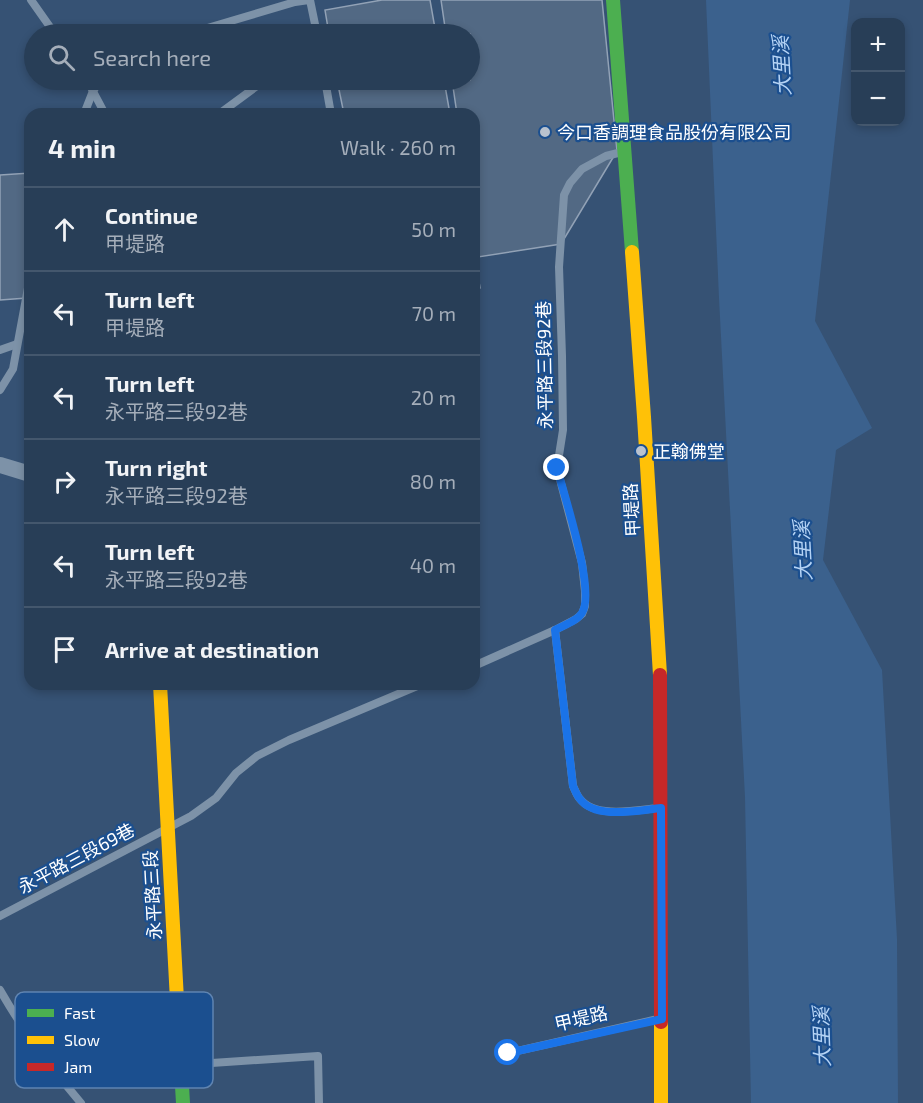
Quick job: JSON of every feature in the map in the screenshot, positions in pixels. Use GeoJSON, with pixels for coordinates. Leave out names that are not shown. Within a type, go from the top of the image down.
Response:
{"type":"FeatureCollection","features":[{"type":"Feature","properties":{"kind":"street","name":"甲堤路"},"geometry":{"type":"LineString","coordinates":[[613,0],[644,417],[660,681],[661,1103]]}},
{"type":"Feature","properties":{"kind":"street"},"geometry":{"type":"LineString","coordinates":[[0,465],[24,472]]}},
{"type":"Feature","properties":{"kind":"street","name":"永平路三段"},"geometry":{"type":"LineString","coordinates":[[160,690],[177,992]]}},
{"type":"Feature","properties":{"kind":"street","name":"永平路三段"},"geometry":{"type":"LineString","coordinates":[[182,1088],[183,1103]]}},
{"type":"Feature","properties":{"kind":"lane"},"geometry":{"type":"LineString","coordinates":[[31,0],[48,24]]}},
{"type":"Feature","properties":{"kind":"lane"},"geometry":{"type":"LineString","coordinates":[[221,24],[309,0],[315,24]]}},
{"type":"Feature","properties":{"kind":"lane"},"geometry":{"type":"LineString","coordinates":[[227,108],[251,90]]}},
{"type":"Feature","properties":{"kind":"lane"},"geometry":{"type":"LineString","coordinates":[[326,90],[329,108]]}},
{"type":"Feature","properties":{"kind":"lane"},"geometry":{"type":"LineString","coordinates":[[86,108],[93,91]]}},
{"type":"Feature","properties":{"kind":"lane"},"geometry":{"type":"LineString","coordinates":[[93,91],[102,108]]}},
{"type":"Feature","properties":{"kind":"lane","name":"永平路三段92巷"},"geometry":{"type":"LineString","coordinates":[[480,663],[576,619],[582,614],[585,606],[582,563],[557,468],[563,430],[559,267],[564,195],[570,183],[582,169],[606,156],[625,152]]}},
{"type":"Feature","properties":{"kind":"lane"},"geometry":{"type":"LineString","coordinates":[[0,390],[13,369],[24,308]]}},
{"type":"Feature","properties":{"kind":"lane"},"geometry":{"type":"LineString","coordinates":[[0,350],[17,344]]}},
{"type":"Feature","properties":{"kind":"lane"},"geometry":{"type":"LineString","coordinates":[[555,630],[573,786],[580,800],[595,810],[607,812],[661,808]]}},
{"type":"Feature","properties":{"kind":"lane"},"geometry":{"type":"LineString","coordinates":[[167,828],[191,816],[216,798],[236,773],[257,756],[289,740],[408,690]]}},
{"type":"Feature","properties":{"kind":"lane","name":"永平路三段69巷"},"geometry":{"type":"LineString","coordinates":[[0,916],[167,828]]}},
{"type":"Feature","properties":{"kind":"lane"},"geometry":{"type":"LineString","coordinates":[[0,990],[15,1016]]}},
{"type":"Feature","properties":{"kind":"lane","name":"甲堤路"},"geometry":{"type":"LineString","coordinates":[[508,1053],[662,1019]]}},
{"type":"Feature","properties":{"kind":"lane"},"geometry":{"type":"LineString","coordinates":[[213,1063],[318,1056],[319,1103]]}},
{"type":"Feature","properties":{"kind":"lane"},"geometry":{"type":"LineString","coordinates":[[68,1088],[81,1103]]}},
{"type":"Feature","properties":{"kind":"water","name":"大里溪"},"geometry":{"type":"Polygon","coordinates":[[[706,0],[850,0],[815,321],[872,428],[836,450],[823,560],[882,670],[897,939],[898,1103],[751,1103],[745,797],[706,0]]]}},
{"type":"Feature","properties":{"kind":"building"},"geometry":{"type":"Polygon","coordinates":[[[382,0],[430,0],[434,24],[327,24],[325,10],[382,0]]]}},
{"type":"Feature","properties":{"kind":"building","name":"今口香調理食品股份有限公司"},"geometry":{"type":"Polygon","coordinates":[[[441,0],[602,0],[617,151],[561,244],[480,257],[480,108],[456,108],[453,90],[480,90],[480,24],[445,24],[441,0]]]}},
{"type":"Feature","properties":{"kind":"building"},"geometry":{"type":"Polygon","coordinates":[[[339,90],[446,90],[449,108],[343,108],[339,90]]]}},
{"type":"Feature","properties":{"kind":"building"},"geometry":{"type":"Polygon","coordinates":[[[24,173],[24,298],[0,300],[0,175],[24,173]]]}},
{"type":"Feature","properties":{"kind":"traffic: fast"},"geometry":{"type":"LineString","coordinates":[[613,0],[632,252]]}},
{"type":"Feature","properties":{"kind":"traffic: fast"},"geometry":{"type":"LineString","coordinates":[[182,1088],[183,1103]]}},
{"type":"Feature","properties":{"kind":"traffic: slow"},"geometry":{"type":"LineString","coordinates":[[632,252],[660,675]]}},
{"type":"Feature","properties":{"kind":"traffic: slow"},"geometry":{"type":"LineString","coordinates":[[160,690],[177,992]]}},
{"type":"Feature","properties":{"kind":"traffic: slow"},"geometry":{"type":"LineString","coordinates":[[661,1022],[661,1103]]}},
{"type":"Feature","properties":{"kind":"traffic: jam"},"geometry":{"type":"LineString","coordinates":[[660,675],[661,1022]]}},
{"type":"Feature","properties":{"kind":"place","name":"今口香調理食品股份有限公司"},"geometry":{"type":"Point","coordinates":[545,132]}},
{"type":"Feature","properties":{"kind":"place","name":"正翰佛堂"},"geometry":{"type":"Point","coordinates":[641,451]}},
{"type":"Feature","properties":{"kind":"route"},"geometry":{"type":"LineString","coordinates":[[508,1053],[662,1019],[661,808],[607,812],[595,810],[580,800],[573,786],[555,630],[582,614],[585,606],[585,591],[582,563],[557,468]]}}]}
